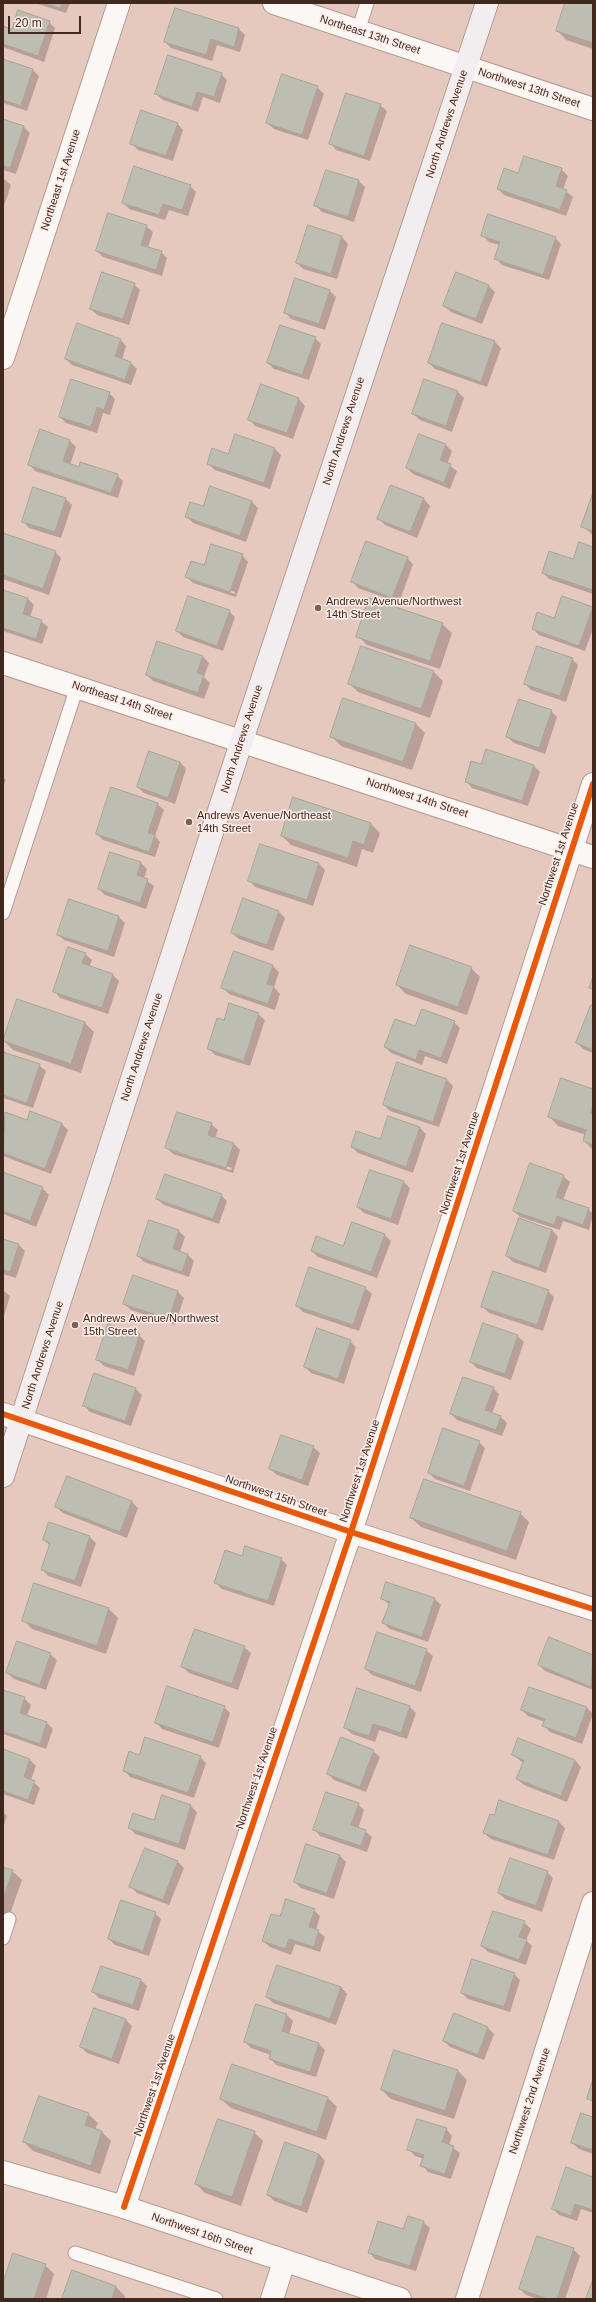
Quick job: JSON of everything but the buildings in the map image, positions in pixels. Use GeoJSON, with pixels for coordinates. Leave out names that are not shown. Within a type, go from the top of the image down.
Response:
{"type":"FeatureCollection","features":[{"type":"Feature","properties":{"kind":"main road","name":"North Andrews Avenue"},"geometry":{"type":"LineString","coordinates":[[3,1476],[12,1417],[242,740],[487,3]]}},
{"type":"Feature","properties":{"kind":"street","name":"Northeast 1st Avenue"},"geometry":{"type":"LineString","coordinates":[[3,358],[119,3]]}},
{"type":"Feature","properties":{"kind":"street","name":"Northeast 13th Street"},"geometry":{"type":"LineString","coordinates":[[274,3],[466,67]]}},
{"type":"Feature","properties":{"kind":"street","name":"Northwest 13th Street"},"geometry":{"type":"LineString","coordinates":[[466,67],[593,109]]}},
{"type":"Feature","properties":{"kind":"street","name":"Northeast 14th Street"},"geometry":{"type":"LineString","coordinates":[[3,663],[242,740]]}},
{"type":"Feature","properties":{"kind":"street","name":"Northwest 14th Street"},"geometry":{"type":"LineString","coordinates":[[242,740],[593,857]]}},
{"type":"Feature","properties":{"kind":"street","name":"Northwest 1st Avenue"},"geometry":{"type":"LineString","coordinates":[[124,2207],[351,1532],[593,784]]}},
{"type":"Feature","properties":{"kind":"street","name":"Northwest 15th Street"},"geometry":{"type":"LineString","coordinates":[[12,1417],[351,1532],[593,1609]]}},
{"type":"Feature","properties":{"kind":"street","name":"Northwest 2nd Avenue"},"geometry":{"type":"LineString","coordinates":[[467,2299],[593,1903]]}},
{"type":"Feature","properties":{"kind":"street","name":"Northwest 16th Street"},"geometry":{"type":"LineString","coordinates":[[3,2172],[124,2207],[284,2262],[400,2299]]}},
{"type":"Feature","properties":{"kind":"street"},"geometry":{"type":"LineString","coordinates":[[272,2299],[284,2262]]}},
{"type":"Feature","properties":{"kind":"lane"},"geometry":{"type":"LineString","coordinates":[[358,31],[367,3]]}},
{"type":"Feature","properties":{"kind":"lane"},"geometry":{"type":"LineString","coordinates":[[3,913],[77,687]]}},
{"type":"Feature","properties":{"kind":"lane"},"geometry":{"type":"LineString","coordinates":[[3,1938],[9,1919]]}},
{"type":"Feature","properties":{"kind":"lane"},"geometry":{"type":"LineString","coordinates":[[74,2253],[216,2299]]}},
{"type":"Feature","properties":{"kind":"cycle path"},"geometry":{"type":"LineString","coordinates":[[124,2207],[351,1532],[593,784]]}},
{"type":"Feature","properties":{"kind":"cycle path"},"geometry":{"type":"LineString","coordinates":[[3,1414],[351,1532],[593,1609]]}},
{"type":"Feature","properties":{"kind":"place","name":"Andrews Avenue/Northwest 14th Street"},"geometry":{"type":"Point","coordinates":[318,608]}},
{"type":"Feature","properties":{"kind":"place","name":"Andrews Avenue/Northeast 14th Street"},"geometry":{"type":"Point","coordinates":[189,822]}},
{"type":"Feature","properties":{"kind":"place","name":"Andrews Avenue/Northwest 15th Street"},"geometry":{"type":"Point","coordinates":[75,1325]}}]}
